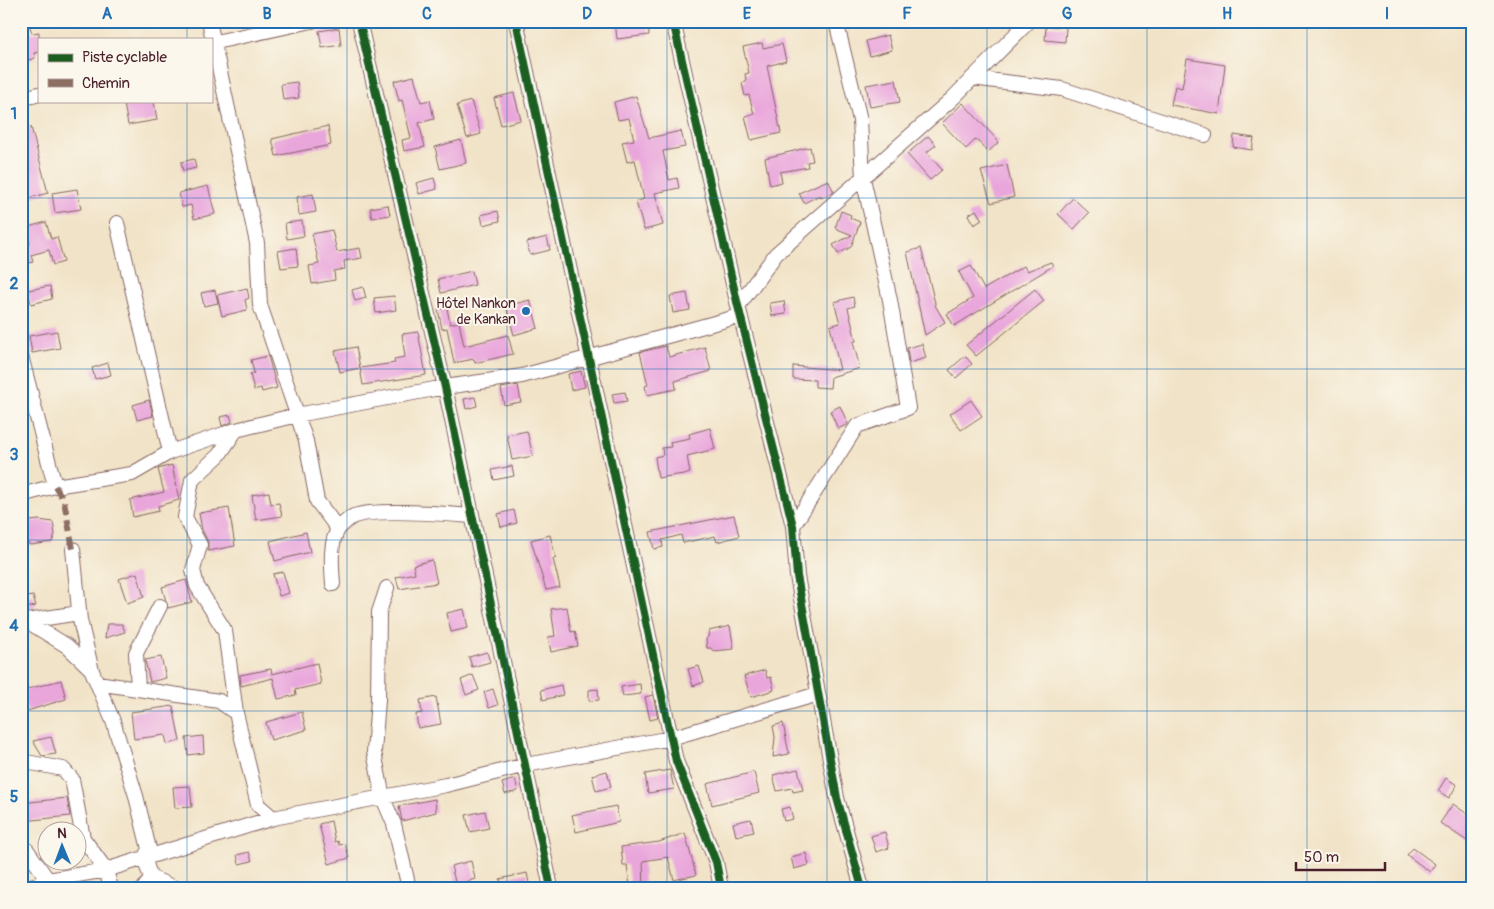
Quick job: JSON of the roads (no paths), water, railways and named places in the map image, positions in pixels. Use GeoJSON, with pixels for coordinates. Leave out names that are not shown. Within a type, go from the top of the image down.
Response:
{"type":"FeatureCollection","features":[{"type":"Feature","properties":{"kind":"street"},"geometry":{"type":"LineString","coordinates":[[209,21],[211,38]]}},
{"type":"Feature","properties":{"kind":"street"},"geometry":{"type":"LineString","coordinates":[[312,21],[212,42],[256,243],[260,305],[306,441],[317,501],[338,530]]}},
{"type":"Feature","properties":{"kind":"street"},"geometry":{"type":"LineString","coordinates":[[360,21],[445,387],[551,888]]}},
{"type":"Feature","properties":{"kind":"street"},"geometry":{"type":"LineString","coordinates":[[516,21],[676,761],[716,862],[721,888]]}},
{"type":"Feature","properties":{"kind":"street"},"geometry":{"type":"LineString","coordinates":[[673,21],[739,311],[793,526],[797,576],[837,798],[862,888]]}},
{"type":"Feature","properties":{"kind":"street"},"geometry":{"type":"LineString","coordinates":[[793,526],[857,426],[908,408],[890,300],[863,178],[860,120],[836,21]]}},
{"type":"Feature","properties":{"kind":"street"},"geometry":{"type":"LineString","coordinates":[[21,495],[55,486],[132,474],[170,452],[236,430],[298,415],[445,387],[522,376],[739,311],[776,254],[863,178],[972,78],[1029,21]]}},
{"type":"Feature","properties":{"kind":"street"},"geometry":{"type":"LineString","coordinates":[[972,78],[1062,89],[1205,134]]}},
{"type":"Feature","properties":{"kind":"street"},"geometry":{"type":"LineString","coordinates":[[21,99],[38,94]]}},
{"type":"Feature","properties":{"kind":"street"},"geometry":{"type":"LineString","coordinates":[[117,223],[170,452]]}},
{"type":"Feature","properties":{"kind":"street"},"geometry":{"type":"LineString","coordinates":[[21,356],[55,486]]}},
{"type":"Feature","properties":{"kind":"street"},"geometry":{"type":"LineString","coordinates":[[236,430],[219,455],[192,480],[185,517],[200,545],[193,570],[197,586],[225,631],[236,714],[258,805],[273,818]]}},
{"type":"Feature","properties":{"kind":"street"},"geometry":{"type":"LineString","coordinates":[[333,584],[331,554],[338,530],[352,516],[371,514],[472,516]]}},
{"type":"Feature","properties":{"kind":"street"},"geometry":{"type":"LineString","coordinates":[[73,549],[80,613],[95,677],[113,721],[136,796],[149,849],[144,859],[150,885],[175,888]]}},
{"type":"Feature","properties":{"kind":"street"},"geometry":{"type":"LineString","coordinates":[[387,588],[379,612],[378,700],[374,752],[383,798],[394,824],[409,888]]}},
{"type":"Feature","properties":{"kind":"street"},"geometry":{"type":"LineString","coordinates":[[138,688],[136,653],[160,606]]}},
{"type":"Feature","properties":{"kind":"street"},"geometry":{"type":"LineString","coordinates":[[80,613],[27,621],[67,646],[95,677],[138,688],[219,701],[236,714]]}},
{"type":"Feature","properties":{"kind":"street"},"geometry":{"type":"LineString","coordinates":[[26,888],[48,880],[106,870],[273,818],[446,785],[526,765],[671,738],[818,694]]}},
{"type":"Feature","properties":{"kind":"street"},"geometry":{"type":"LineString","coordinates":[[21,761],[63,769],[72,779],[83,838],[106,870],[111,888]]}},
{"type":"Feature","properties":{"kind":"street"},"geometry":{"type":"LineString","coordinates":[[21,848],[27,850],[48,880]]}},
{"type":"Feature","properties":{"kind":"place","name":"Hôtel Nankon de Kankan"},"geometry":{"type":"Point","coordinates":[526,311]}}]}
